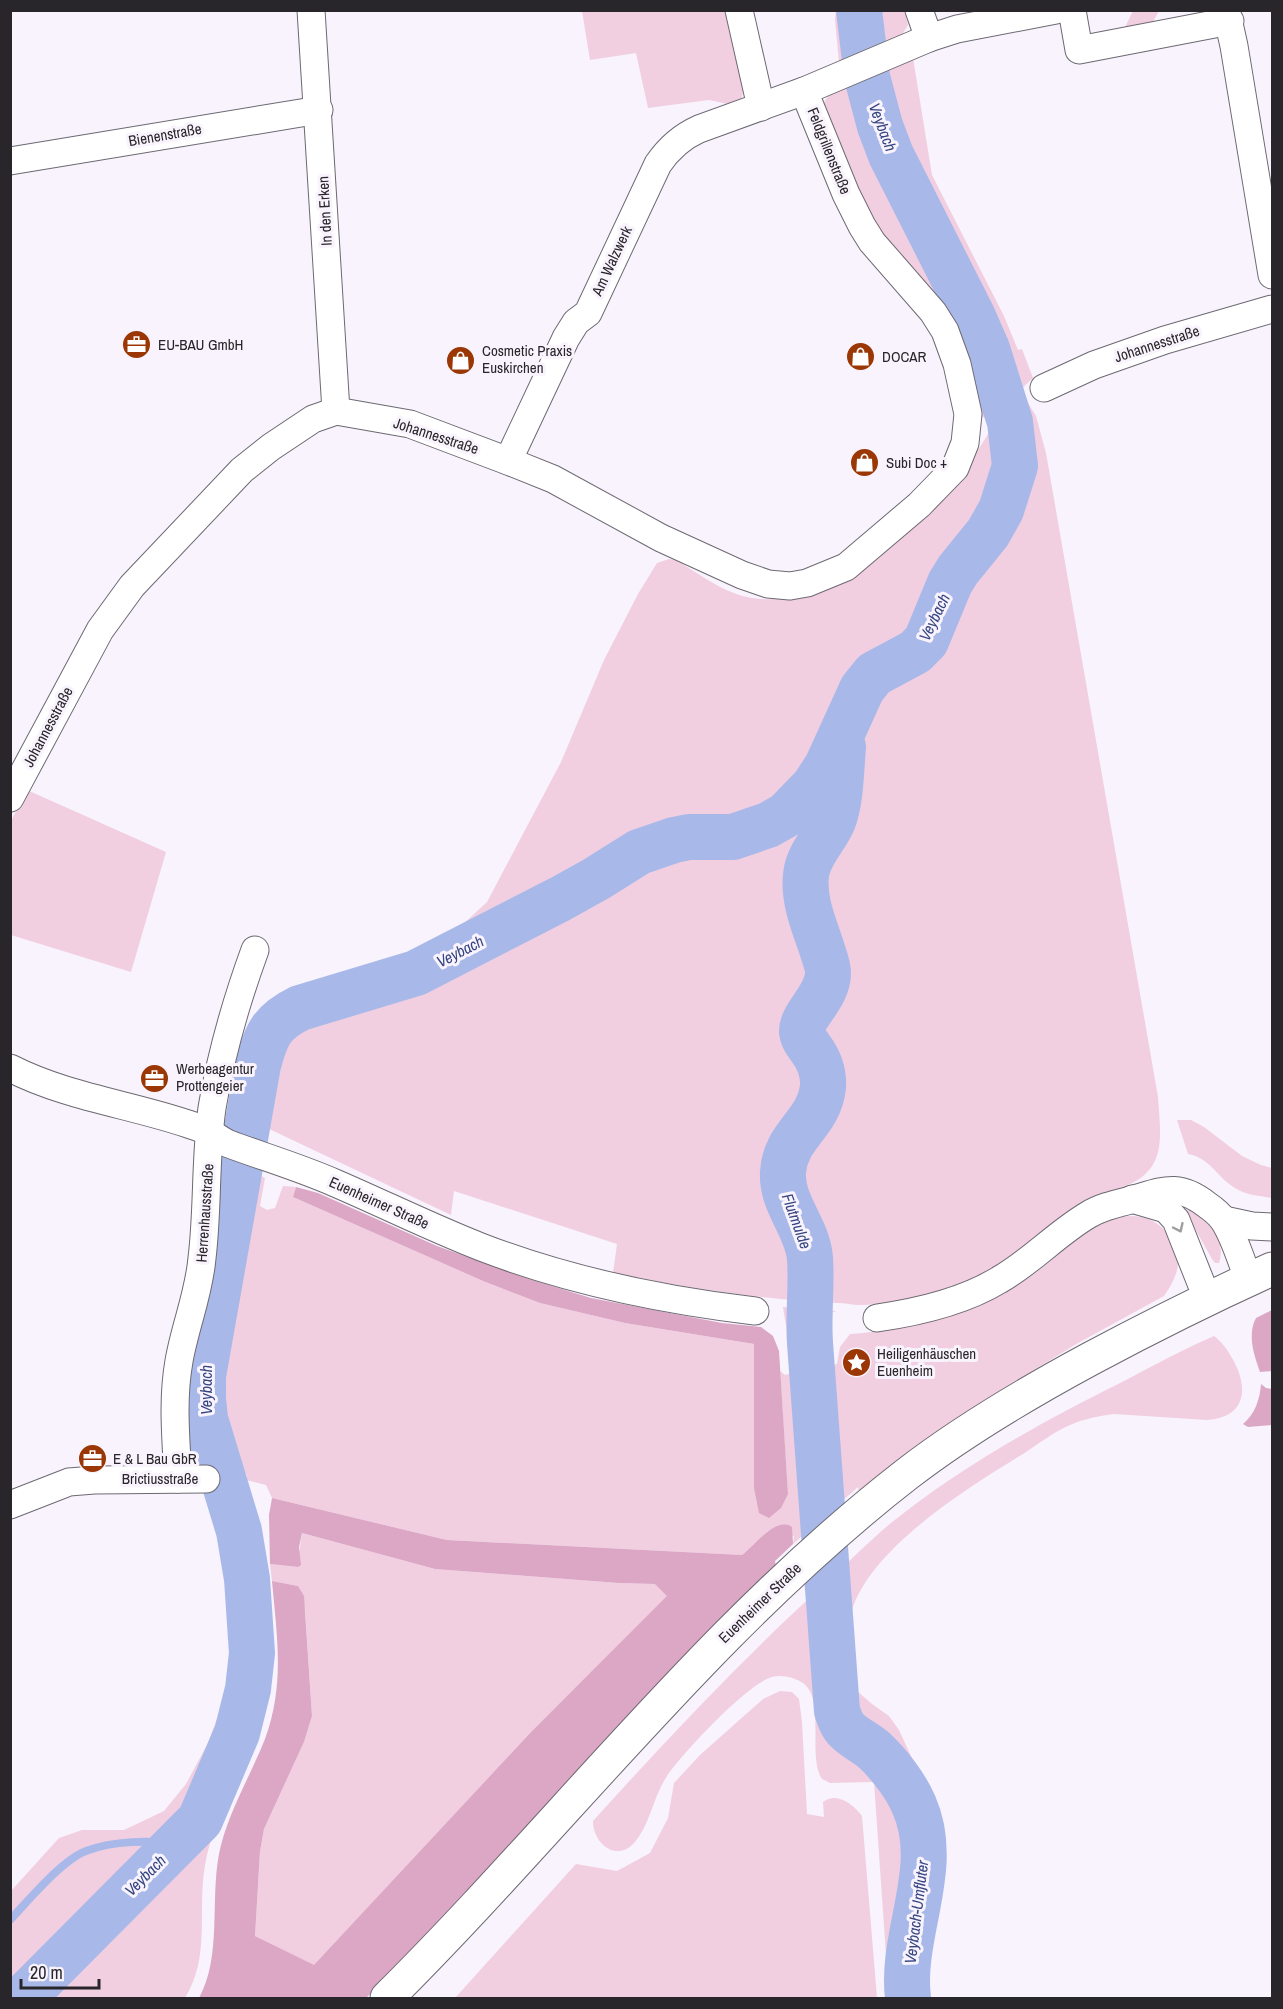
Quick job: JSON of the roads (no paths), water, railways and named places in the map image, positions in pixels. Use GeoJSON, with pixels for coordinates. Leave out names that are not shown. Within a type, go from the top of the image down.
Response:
{"type":"FeatureCollection","features":[{"type":"Feature","properties":{"kind":"main road","name":"Euenheimer Straße"},"geometry":{"type":"LineString","coordinates":[[387,1998],[486,1896],[665,1698],[781,1582],[859,1513],[909,1472],[1001,1410],[1084,1362],[1207,1298],[1261,1274]]}},
{"type":"Feature","properties":{"kind":"street","name":"In den Erken"},"geometry":{"type":"LineString","coordinates":[[311,10],[336,411]]}},
{"type":"Feature","properties":{"kind":"street"},"geometry":{"type":"LineString","coordinates":[[739,10],[761,107]]}},
{"type":"Feature","properties":{"kind":"street"},"geometry":{"type":"LineString","coordinates":[[919,10],[929,38]]}},
{"type":"Feature","properties":{"kind":"street","name":"Feldgrillenstraße"},"geometry":{"type":"LineString","coordinates":[[965,443],[968,414],[964,389],[945,331],[924,299],[872,242],[862,226],[846,194],[804,91],[929,38],[957,29],[1056,10]]}},
{"type":"Feature","properties":{"kind":"street"},"geometry":{"type":"LineString","coordinates":[[1072,10],[1079,50],[1228,16],[1272,275]]}},
{"type":"Feature","properties":{"kind":"street","name":"Am Walzwerk"},"geometry":{"type":"LineString","coordinates":[[508,461],[566,338],[576,322],[588,313],[665,153],[684,136],[699,129],[804,91]]}},
{"type":"Feature","properties":{"kind":"street","name":"Bienenstraße"},"geometry":{"type":"LineString","coordinates":[[10,161],[319,110]]}},
{"type":"Feature","properties":{"kind":"street","name":"Johannesstraße"},"geometry":{"type":"LineString","coordinates":[[1044,388],[1094,365],[1165,340],[1272,309]]}},
{"type":"Feature","properties":{"kind":"street","name":"Johannesstraße"},"geometry":{"type":"LineString","coordinates":[[10,798],[100,630],[132,586],[242,470],[313,419],[336,411],[410,424],[553,479],[661,538],[742,575],[768,584],[790,586],[826,577],[846,567],[870,548],[938,488],[955,468],[965,443]]}},
{"type":"Feature","properties":{"kind":"street","name":"Herrenhausstraße"},"geometry":{"type":"LineString","coordinates":[[178,1479],[174,1411],[176,1381],[179,1358],[198,1287],[218,1138],[212,1108],[235,1004],[255,950]]}},
{"type":"Feature","properties":{"kind":"street","name":"Euenheimer Straße"},"geometry":{"type":"LineString","coordinates":[[10,1068],[30,1078],[78,1095],[188,1124],[218,1138],[334,1182],[506,1256],[626,1290],[755,1311]]}},
{"type":"Feature","properties":{"kind":"street","name":"Euenheimer Straße"},"geometry":{"type":"LineString","coordinates":[[877,1317],[922,1310],[982,1289],[1018,1269],[1089,1214],[1111,1204],[1160,1190],[1184,1191],[1196,1196],[1224,1220],[1261,1274]]}},
{"type":"Feature","properties":{"kind":"street"},"geometry":{"type":"LineString","coordinates":[[1132,1199],[1166,1209],[1176,1220],[1207,1298]]}},
{"type":"Feature","properties":{"kind":"street","name":"Euenheimer Straße"},"geometry":{"type":"LineString","coordinates":[[1224,1220],[1252,1226],[1272,1227]]}},
{"type":"Feature","properties":{"kind":"street","name":"Brictiusstraße"},"geometry":{"type":"LineString","coordinates":[[10,1505],[69,1482],[206,1479]]}},
{"type":"Feature","properties":{"kind":"waterway","name":"Veybach"},"geometry":{"type":"LineString","coordinates":[[23,1998],[200,1820],[237,1733],[248,1689],[252,1653],[247,1579],[239,1531],[205,1419],[203,1376],[258,1065],[271,1030],[282,1019],[300,1008],[416,973],[560,899],[639,852],[689,837],[733,837],[768,825],[786,815],[814,786],[827,766],[862,689],[874,674],[915,652],[926,641],[950,583],[988,533],[1001,510],[1015,466],[1010,422],[987,349],[973,317],[891,155],[880,126],[867,77],[859,10]]}},
{"type":"Feature","properties":{"kind":"waterway","name":"Flutmulde"},"geometry":{"type":"LineString","coordinates":[[843,747],[836,813],[830,828],[810,860],[805,884],[808,903],[828,973],[824,990],[806,1019],[802,1032],[820,1067],[823,1087],[815,1111],[795,1139],[785,1159],[783,1184],[808,1246],[810,1258],[810,1343],[837,1711],[842,1724],[848,1731],[874,1750],[897,1776],[914,1805],[921,1829],[924,1853],[907,1974],[908,1998]]}},
{"type":"Feature","properties":{"kind":"waterway"},"geometry":{"type":"LineString","coordinates":[[10,1920],[56,1872],[86,1851],[120,1843],[178,1843]]}},
{"type":"Feature","properties":{"kind":"place","name":"EU-BAU GmbH"},"geometry":{"type":"Point","coordinates":[137,345]}},
{"type":"Feature","properties":{"kind":"place","name":"DOCAR"},"geometry":{"type":"Point","coordinates":[861,357]}},
{"type":"Feature","properties":{"kind":"place","name":"Cosmetic Praxis Euskirchen"},"geometry":{"type":"Point","coordinates":[461,360]}},
{"type":"Feature","properties":{"kind":"place","name":"Subi Doc +"},"geometry":{"type":"Point","coordinates":[865,463]}},
{"type":"Feature","properties":{"kind":"place","name":"Werbeagentur Prottengeier"},"geometry":{"type":"Point","coordinates":[155,1078]}},
{"type":"Feature","properties":{"kind":"place","name":"Heiligenhäuschen Euenheim"},"geometry":{"type":"Point","coordinates":[856,1363]}},
{"type":"Feature","properties":{"kind":"place","name":"E & L Bau GbR"},"geometry":{"type":"Point","coordinates":[92,1459]}},
{"type":"Feature","properties":{"kind":"water label","name":"Veybach-Umfluter"},"geometry":{"type":"Point","coordinates":[916,1912]}}]}
